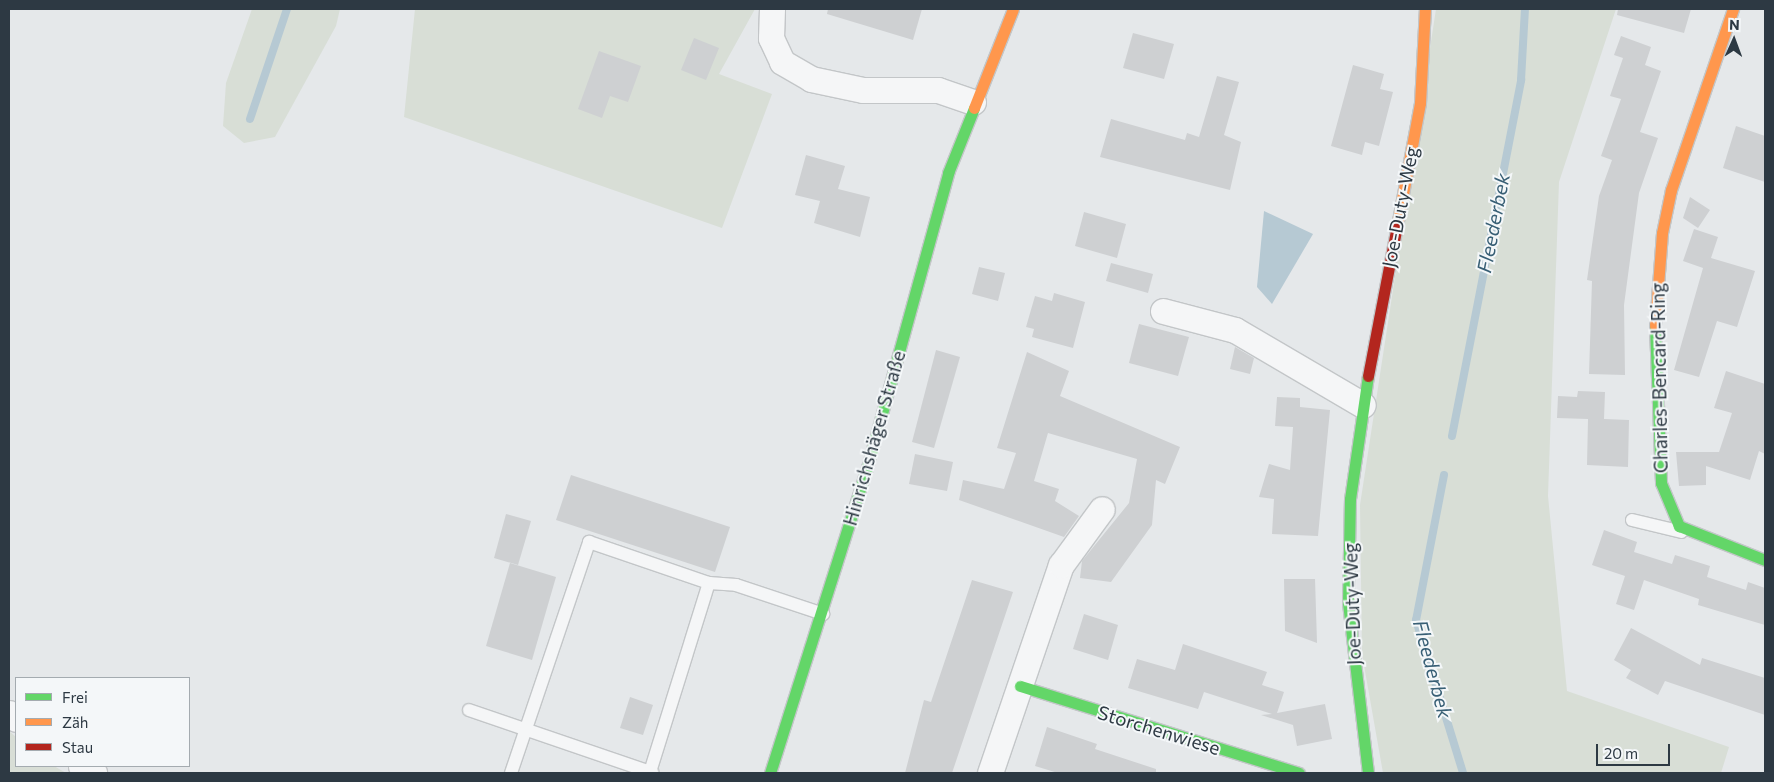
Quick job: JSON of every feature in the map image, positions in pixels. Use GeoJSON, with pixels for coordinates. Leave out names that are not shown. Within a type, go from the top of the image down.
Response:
{"type":"FeatureCollection","features":[{"type":"Feature","properties":{"kind":"street"},"geometry":{"type":"LineString","coordinates":[[772,9],[771,38],[782,62],[811,79],[863,90],[938,90],[973,102]]}},
{"type":"Feature","properties":{"kind":"street","name":"Hinrichshäger Straße"},"geometry":{"type":"LineString","coordinates":[[770,773],[823,614],[924,253],[973,102],[1013,9]]}},
{"type":"Feature","properties":{"kind":"street","name":"Joe-Duty-Weg"},"geometry":{"type":"LineString","coordinates":[[1368,773],[1348,602],[1350,499],[1362,405],[1420,103],[1425,9]]}},
{"type":"Feature","properties":{"kind":"street","name":"Charles-Bencard-Ring"},"geometry":{"type":"LineString","coordinates":[[1733,9],[1671,190],[1657,274],[1661,483],[1671,515],[1696,536],[1765,560]]}},
{"type":"Feature","properties":{"kind":"street"},"geometry":{"type":"LineString","coordinates":[[1163,311],[1235,330],[1362,405]]}},
{"type":"Feature","properties":{"kind":"street"},"geometry":{"type":"LineString","coordinates":[[990,773],[1061,564],[1102,509]]}},
{"type":"Feature","properties":{"kind":"street","name":"Storchenwiese"},"geometry":{"type":"LineString","coordinates":[[1020,686],[1298,773]]}},
{"type":"Feature","properties":{"kind":"lane","name":"Charles-Bencard-Ring"},"geometry":{"type":"LineString","coordinates":[[1632,520],[1696,536]]}},
{"type":"Feature","properties":{"kind":"lane"},"geometry":{"type":"LineString","coordinates":[[511,773],[590,542],[709,583],[736,585],[823,614]]}},
{"type":"Feature","properties":{"kind":"lane"},"geometry":{"type":"LineString","coordinates":[[469,710],[652,773],[709,583]]}},
{"type":"Feature","properties":{"kind":"shaded area"},"geometry":{"type":"Polygon","coordinates":[[[252,9],[340,9],[336,26],[275,137],[244,143],[223,126],[226,83],[252,9]]]}},
{"type":"Feature","properties":{"kind":"shaded area"},"geometry":{"type":"Polygon","coordinates":[[[415,9],[755,9],[719,74],[772,94],[722,228],[404,117],[415,9]]]}},
{"type":"Feature","properties":{"kind":"shaded area"},"geometry":{"type":"Polygon","coordinates":[[[1436,9],[1616,9],[1559,182],[1548,496],[1567,691],[1729,747],[1721,773],[1383,773],[1362,654],[1360,505],[1436,9]]]}},
{"type":"Feature","properties":{"kind":"shaded area"},"geometry":{"type":"Polygon","coordinates":[[[9,731],[15,736],[15,767],[56,767],[66,773],[9,773],[9,731]]]}},
{"type":"Feature","properties":{"kind":"water"},"geometry":{"type":"Polygon","coordinates":[[[1264,211],[1313,234],[1272,304],[1257,287],[1264,211]]]}},
{"type":"Feature","properties":{"kind":"building"},"geometry":{"type":"Polygon","coordinates":[[[828,9],[922,9],[913,40],[827,14],[828,9]]]}},
{"type":"Feature","properties":{"kind":"building"},"geometry":{"type":"Polygon","coordinates":[[[1618,9],[1691,9],[1684,33],[1617,15],[1618,9]]]}},
{"type":"Feature","properties":{"kind":"building"},"geometry":{"type":"Polygon","coordinates":[[[1133,33],[1174,44],[1164,79],[1123,68],[1133,33]]]}},
{"type":"Feature","properties":{"kind":"building"},"geometry":{"type":"Polygon","coordinates":[[[1621,36],[1651,47],[1645,65],[1661,71],[1640,132],[1658,138],[1639,193],[1624,305],[1625,375],[1589,374],[1592,281],[1587,280],[1599,196],[1612,160],[1601,156],[1621,99],[1610,96],[1623,58],[1614,55],[1621,36]]]}},
{"type":"Feature","properties":{"kind":"building"},"geometry":{"type":"Polygon","coordinates":[[[694,38],[719,48],[706,80],[681,70],[694,38]]]}},
{"type":"Feature","properties":{"kind":"building"},"geometry":{"type":"Polygon","coordinates":[[[599,51],[641,66],[628,102],[610,96],[602,118],[578,109],[599,51]]]}},
{"type":"Feature","properties":{"kind":"building"},"geometry":{"type":"Polygon","coordinates":[[[1353,65],[1384,74],[1380,89],[1393,92],[1379,146],[1365,142],[1362,155],[1331,146],[1353,65]]]}},
{"type":"Feature","properties":{"kind":"building"},"geometry":{"type":"Polygon","coordinates":[[[1217,76],[1239,82],[1224,135],[1241,142],[1230,190],[1100,157],[1111,119],[1185,140],[1187,133],[1199,137],[1217,76]]]}},
{"type":"Feature","properties":{"kind":"building"},"geometry":{"type":"Polygon","coordinates":[[[1736,126],[1765,136],[1765,182],[1723,168],[1736,126]]]}},
{"type":"Feature","properties":{"kind":"building"},"geometry":{"type":"Polygon","coordinates":[[[806,155],[845,166],[838,189],[870,197],[860,237],[814,223],[820,201],[795,195],[806,155]]]}},
{"type":"Feature","properties":{"kind":"building"},"geometry":{"type":"Polygon","coordinates":[[[1690,197],[1710,210],[1698,228],[1683,218],[1690,197]]]}},
{"type":"Feature","properties":{"kind":"building"},"geometry":{"type":"Polygon","coordinates":[[[1084,212],[1126,224],[1117,258],[1075,246],[1084,212]]]}},
{"type":"Feature","properties":{"kind":"building"},"geometry":{"type":"Polygon","coordinates":[[[1694,229],[1718,237],[1711,258],[1755,271],[1737,327],[1717,321],[1699,377],[1674,370],[1703,268],[1683,261],[1694,229]]]}},
{"type":"Feature","properties":{"kind":"building"},"geometry":{"type":"Polygon","coordinates":[[[1111,263],[1153,274],[1148,293],[1106,281],[1111,263]]]}},
{"type":"Feature","properties":{"kind":"building"},"geometry":{"type":"Polygon","coordinates":[[[979,267],[1005,273],[998,301],[972,294],[979,267]]]}},
{"type":"Feature","properties":{"kind":"building"},"geometry":{"type":"Polygon","coordinates":[[[1054,293],[1085,302],[1073,348],[1032,337],[1034,329],[1026,327],[1035,296],[1052,301],[1054,293]]]}},
{"type":"Feature","properties":{"kind":"building"},"geometry":{"type":"Polygon","coordinates":[[[1139,324],[1189,337],[1178,376],[1129,363],[1139,324]]]}},
{"type":"Feature","properties":{"kind":"building"},"geometry":{"type":"Polygon","coordinates":[[[1235,347],[1254,358],[1250,374],[1230,369],[1235,347]]]}},
{"type":"Feature","properties":{"kind":"building"},"geometry":{"type":"Polygon","coordinates":[[[936,350],[960,357],[934,448],[912,442],[936,350]]]}},
{"type":"Feature","properties":{"kind":"building"},"geometry":{"type":"Polygon","coordinates":[[[1027,352],[1069,371],[1060,396],[1180,447],[1165,484],[1156,480],[1152,525],[1111,582],[1080,578],[1082,561],[1129,503],[1137,459],[1048,433],[1034,481],[1059,489],[1055,501],[1079,516],[1064,537],[959,500],[963,480],[1004,489],[1016,453],[997,448],[1027,352]]]}},
{"type":"Feature","properties":{"kind":"building"},"geometry":{"type":"Polygon","coordinates":[[[1726,371],[1765,384],[1765,454],[1759,451],[1750,480],[1706,466],[1706,485],[1679,486],[1676,452],[1719,452],[1732,413],[1714,408],[1726,371]]]}},
{"type":"Feature","properties":{"kind":"building"},"geometry":{"type":"Polygon","coordinates":[[[1578,391],[1605,392],[1604,419],[1629,420],[1628,467],[1587,465],[1588,419],[1557,418],[1558,396],[1577,397],[1578,391]]]}},
{"type":"Feature","properties":{"kind":"building"},"geometry":{"type":"Polygon","coordinates":[[[1277,397],[1300,398],[1300,407],[1330,410],[1318,536],[1272,534],[1274,499],[1259,497],[1269,464],[1290,470],[1293,427],[1275,426],[1277,397]]]}},
{"type":"Feature","properties":{"kind":"building"},"geometry":{"type":"Polygon","coordinates":[[[915,454],[953,462],[947,491],[909,484],[915,454]]]}},
{"type":"Feature","properties":{"kind":"building"},"geometry":{"type":"Polygon","coordinates":[[[571,475],[730,527],[715,572],[556,520],[571,475]]]}},
{"type":"Feature","properties":{"kind":"building"},"geometry":{"type":"Polygon","coordinates":[[[506,514],[531,521],[518,565],[494,558],[506,514]]]}},
{"type":"Feature","properties":{"kind":"building"},"geometry":{"type":"Polygon","coordinates":[[[1604,530],[1637,542],[1634,552],[1672,564],[1675,555],[1710,566],[1707,577],[1746,590],[1748,582],[1765,588],[1765,625],[1698,605],[1699,599],[1644,580],[1634,610],[1616,604],[1625,576],[1592,565],[1604,530]]]}},
{"type":"Feature","properties":{"kind":"building"},"geometry":{"type":"Polygon","coordinates":[[[510,563],[556,577],[532,660],[486,646],[510,563]]]}},
{"type":"Feature","properties":{"kind":"building"},"geometry":{"type":"Polygon","coordinates":[[[1284,579],[1315,579],[1317,643],[1285,631],[1284,579]]]}},
{"type":"Feature","properties":{"kind":"building"},"geometry":{"type":"Polygon","coordinates":[[[972,580],[1013,592],[952,773],[905,773],[924,700],[931,702],[972,580]]]}},
{"type":"Feature","properties":{"kind":"building"},"geometry":{"type":"Polygon","coordinates":[[[1084,614],[1118,625],[1108,660],[1073,649],[1084,614]]]}},
{"type":"Feature","properties":{"kind":"building"},"geometry":{"type":"Polygon","coordinates":[[[1631,628],[1700,665],[1702,658],[1765,678],[1765,715],[1665,681],[1658,695],[1626,678],[1631,670],[1614,660],[1631,628]]]}},
{"type":"Feature","properties":{"kind":"building"},"geometry":{"type":"Polygon","coordinates":[[[1183,644],[1267,672],[1262,685],[1284,692],[1277,713],[1325,704],[1332,739],[1297,746],[1293,725],[1261,715],[1272,714],[1204,692],[1198,709],[1128,688],[1137,659],[1175,670],[1183,644]]]}},
{"type":"Feature","properties":{"kind":"building"},"geometry":{"type":"Polygon","coordinates":[[[630,697],[653,705],[643,735],[620,728],[630,697]]]}},
{"type":"Feature","properties":{"kind":"building"},"geometry":{"type":"Polygon","coordinates":[[[1047,727],[1097,744],[1095,749],[1156,769],[1156,773],[1058,773],[1035,766],[1047,727]]]}},
{"type":"Feature","properties":{"kind":"waterway"},"geometry":{"type":"LineString","coordinates":[[250,119],[287,9]]}},
{"type":"Feature","properties":{"kind":"waterway","name":"Fleederbek"},"geometry":{"type":"LineString","coordinates":[[1452,436],[1521,80],[1525,9]]}},
{"type":"Feature","properties":{"kind":"waterway","name":"Fleederbek"},"geometry":{"type":"LineString","coordinates":[[1444,475],[1416,620],[1463,773]]}},
{"type":"Feature","properties":{"kind":"traffic: fast"},"geometry":{"type":"LineString","coordinates":[[770,773],[867,468],[948,173],[974,108]]}},
{"type":"Feature","properties":{"kind":"traffic: fast"},"geometry":{"type":"LineString","coordinates":[[1655,326],[1661,483],[1679,526],[1765,560]]}},
{"type":"Feature","properties":{"kind":"traffic: fast"},"geometry":{"type":"LineString","coordinates":[[1368,376],[1350,499],[1348,602],[1368,773]]}},
{"type":"Feature","properties":{"kind":"traffic: fast"},"geometry":{"type":"LineString","coordinates":[[1020,686],[1299,773]]}},
{"type":"Feature","properties":{"kind":"traffic: slow"},"geometry":{"type":"LineString","coordinates":[[974,108],[1013,9]]}},
{"type":"Feature","properties":{"kind":"traffic: slow"},"geometry":{"type":"LineString","coordinates":[[1397,226],[1420,103],[1425,9]]}},
{"type":"Feature","properties":{"kind":"traffic: slow"},"geometry":{"type":"LineString","coordinates":[[1655,326],[1662,233],[1671,190],[1733,9]]}},
{"type":"Feature","properties":{"kind":"traffic: jam"},"geometry":{"type":"LineString","coordinates":[[1368,376],[1397,226]]}}]}
